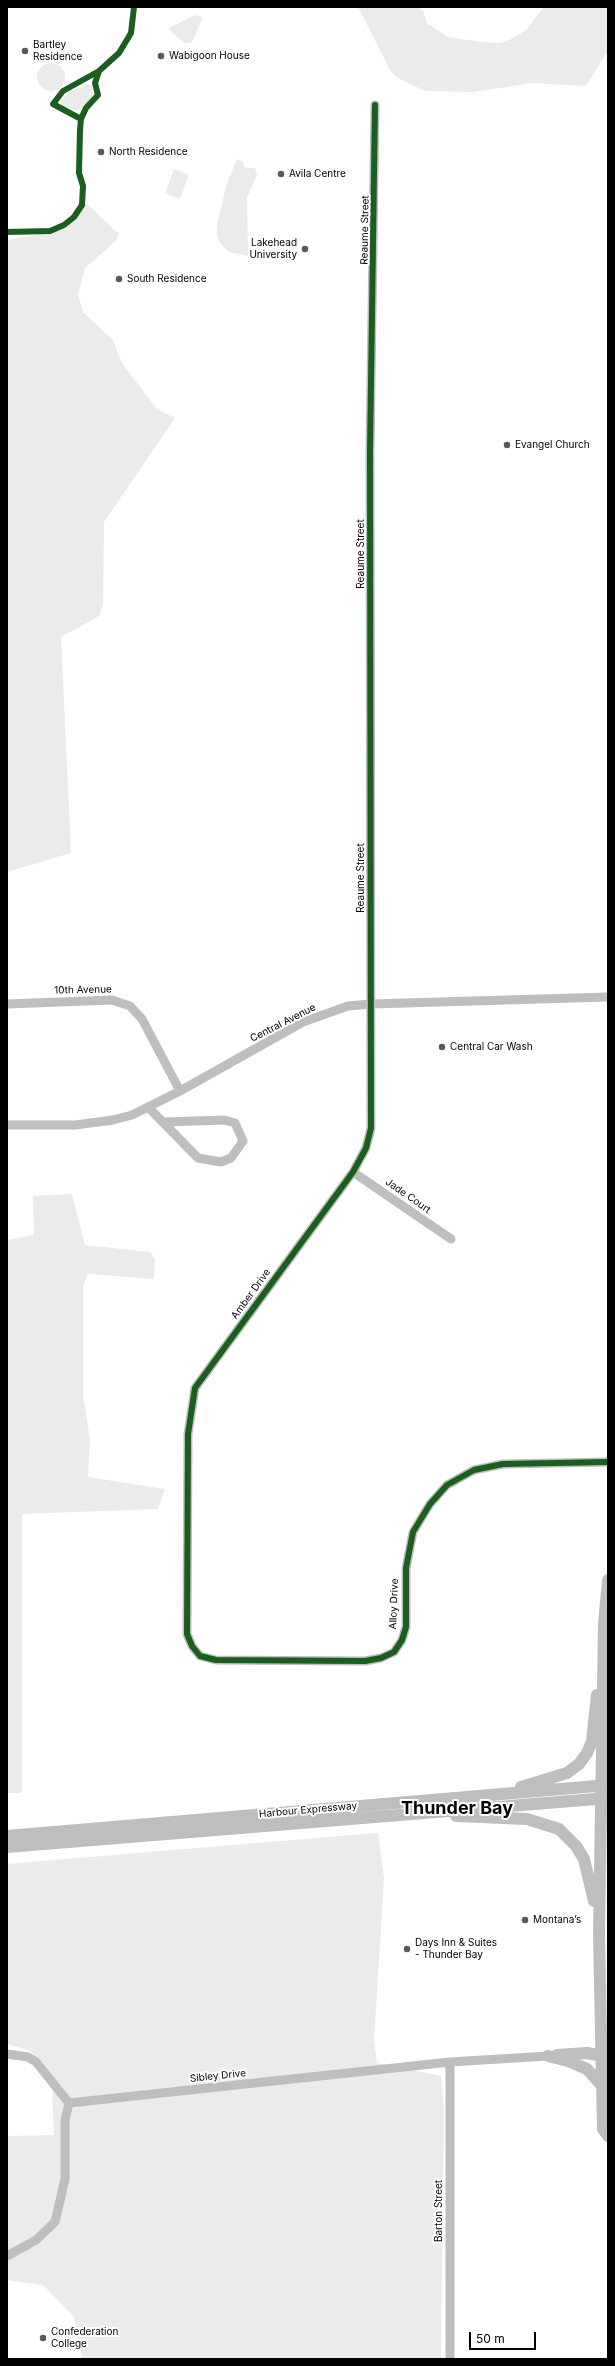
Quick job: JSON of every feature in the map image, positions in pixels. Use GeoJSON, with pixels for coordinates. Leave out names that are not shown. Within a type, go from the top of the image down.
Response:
{"type":"FeatureCollection","features":[{"type":"Feature","properties":{"kind":"main road"},"geometry":{"type":"LineString","coordinates":[[498,1794],[566,1773],[579,1764],[587,1753],[592,1741],[608,1580]]}},
{"type":"Feature","properties":{"kind":"main road"},"geometry":{"type":"LineString","coordinates":[[604,1624],[605,1798],[599,1934],[605,2059],[603,2129],[608,2136]]}},
{"type":"Feature","properties":{"kind":"main road","name":"Harbour Expressway"},"geometry":{"type":"LineString","coordinates":[[7,1836],[605,1785]]}},
{"type":"Feature","properties":{"kind":"main road","name":"Harbour Expressway"},"geometry":{"type":"LineString","coordinates":[[7,1847],[605,1798]]}},
{"type":"Feature","properties":{"kind":"main road"},"geometry":{"type":"LineString","coordinates":[[399,1814],[527,1819],[559,1829],[576,1846],[584,1859],[591,1882],[599,1934]]}},
{"type":"Feature","properties":{"kind":"main road"},"geometry":{"type":"LineString","coordinates":[[600,1964],[608,2035]]}},
{"type":"Feature","properties":{"kind":"main road"},"geometry":{"type":"LineString","coordinates":[[548,2056],[577,2052],[605,2059]]}},
{"type":"Feature","properties":{"kind":"main road"},"geometry":{"type":"LineString","coordinates":[[548,2056],[568,2061],[587,2069],[603,2087]]}},
{"type":"Feature","properties":{"kind":"street","name":"Reaume Street"},"geometry":{"type":"LineString","coordinates":[[371,1004],[370,452],[376,105]]}},
{"type":"Feature","properties":{"kind":"street","name":"Central Avenue"},"geometry":{"type":"LineString","coordinates":[[7,1125],[94,1123],[132,1115],[180,1091],[303,1022],[348,1006],[371,1004],[608,997]]}},
{"type":"Feature","properties":{"kind":"street","name":"10th Avenue"},"geometry":{"type":"LineString","coordinates":[[7,1004],[112,1000],[130,1006],[142,1019],[180,1091]]}},
{"type":"Feature","properties":{"kind":"street","name":"Amber Drive"},"geometry":{"type":"LineString","coordinates":[[186,1609],[188,1434],[195,1388],[353,1172],[366,1148],[371,1128],[371,1004]]}},
{"type":"Feature","properties":{"kind":"street"},"geometry":{"type":"LineString","coordinates":[[148,1107],[165,1122],[198,1158],[222,1162],[231,1158],[243,1141],[234,1123],[224,1120],[165,1122]]}},
{"type":"Feature","properties":{"kind":"street","name":"Jade Court"},"geometry":{"type":"LineString","coordinates":[[353,1172],[451,1239]]}},
{"type":"Feature","properties":{"kind":"street","name":"Alloy Drive"},"geometry":{"type":"LineString","coordinates":[[186,1609],[187,1634],[192,1646],[200,1656],[216,1660],[365,1661],[381,1658],[394,1652],[402,1640],[406,1627],[406,1568],[413,1532],[430,1504],[446,1485],[474,1470],[502,1464],[608,1462]]}},
{"type":"Feature","properties":{"kind":"street"},"geometry":{"type":"LineString","coordinates":[[7,2054],[28,2057],[36,2062],[69,2103],[65,2120],[65,2179],[55,2222],[36,2240],[7,2256]]}},
{"type":"Feature","properties":{"kind":"street","name":"Sibley Drive"},"geometry":{"type":"LineString","coordinates":[[69,2103],[450,2062],[548,2056]]}},
{"type":"Feature","properties":{"kind":"street","name":"Barton Street"},"geometry":{"type":"LineString","coordinates":[[450,2062],[450,2359]]}},
{"type":"Feature","properties":{"kind":"shaded area"},"geometry":{"type":"Polygon","coordinates":[[[358,7],[417,7],[423,10],[427,23],[448,37],[500,43],[509,40],[526,30],[544,7],[608,7],[608,51],[586,86],[533,83],[473,92],[425,91],[396,77],[390,70],[358,7]]]}},
{"type":"Feature","properties":{"kind":"shaded area"},"geometry":{"type":"Polygon","coordinates":[[[195,15],[203,17],[193,40],[190,43],[184,43],[171,32],[169,28],[195,15]]]}},
{"type":"Feature","properties":{"kind":"shaded area"},"geometry":{"type":"Polygon","coordinates":[[[51,63],[61,67],[65,77],[61,87],[51,91],[41,87],[37,77],[41,67],[51,63]]]}},
{"type":"Feature","properties":{"kind":"shaded area"},"geometry":{"type":"Polygon","coordinates":[[[88,84],[92,86],[92,97],[79,111],[61,106],[61,101],[70,91],[88,84]]]}},
{"type":"Feature","properties":{"kind":"shaded area"},"geometry":{"type":"Polygon","coordinates":[[[237,159],[243,162],[245,168],[255,168],[257,175],[247,198],[248,256],[229,252],[220,243],[217,235],[217,224],[227,183],[237,159]]]}},
{"type":"Feature","properties":{"kind":"shaded area"},"geometry":{"type":"Polygon","coordinates":[[[174,169],[189,175],[180,199],[165,193],[174,169]]]}},
{"type":"Feature","properties":{"kind":"shaded area"},"geometry":{"type":"Polygon","coordinates":[[[86,203],[119,234],[116,241],[85,268],[78,294],[83,312],[113,340],[122,363],[157,409],[175,418],[104,522],[103,605],[99,616],[61,637],[71,853],[7,872],[7,240],[65,229],[86,203]]]}},
{"type":"Feature","properties":{"kind":"shaded area"},"geometry":{"type":"Polygon","coordinates":[[[72,1194],[85,1245],[150,1252],[155,1259],[154,1279],[88,1274],[83,1286],[83,1394],[90,1440],[88,1477],[165,1489],[158,1509],[22,1514],[22,1793],[7,1793],[7,1240],[34,1235],[33,1196],[72,1194]]]}},
{"type":"Feature","properties":{"kind":"shaded area"},"geometry":{"type":"Polygon","coordinates":[[[378,1833],[384,1878],[374,2041],[377,2063],[441,2076],[444,2108],[441,2359],[82,2359],[74,2317],[43,2285],[7,2280],[7,2136],[54,2135],[52,2087],[31,2051],[7,2044],[7,1864],[378,1833]]]}},
{"type":"Feature","properties":{"kind":"cycle path"},"geometry":{"type":"LineString","coordinates":[[81,119],[53,104],[63,91],[99,71],[119,53],[131,33],[134,7]]}},
{"type":"Feature","properties":{"kind":"cycle path"},"geometry":{"type":"LineString","coordinates":[[7,232],[50,231],[64,225],[74,217],[82,205],[83,186],[79,173],[81,119],[86,108],[98,95],[95,83],[99,71]]}},
{"type":"Feature","properties":{"kind":"cycle path"},"geometry":{"type":"LineString","coordinates":[[375,105],[370,452],[371,1128],[366,1148],[353,1172],[195,1388],[188,1434],[187,1634],[192,1646],[200,1656],[216,1660],[365,1661],[381,1658],[394,1652],[402,1640],[406,1627],[406,1568],[413,1532],[430,1504],[447,1485],[474,1470],[503,1464],[608,1462]]}},
{"type":"Feature","properties":{"kind":"place","name":"Bartley Residence"},"geometry":{"type":"Point","coordinates":[25,51]}},
{"type":"Feature","properties":{"kind":"place","name":"Wabigoon House"},"geometry":{"type":"Point","coordinates":[161,56]}},
{"type":"Feature","properties":{"kind":"place","name":"North Residence"},"geometry":{"type":"Point","coordinates":[101,152]}},
{"type":"Feature","properties":{"kind":"place","name":"Avila Centre"},"geometry":{"type":"Point","coordinates":[281,174]}},
{"type":"Feature","properties":{"kind":"place","name":"Lakehead University"},"geometry":{"type":"Point","coordinates":[305,249]}},
{"type":"Feature","properties":{"kind":"place","name":"South Residence"},"geometry":{"type":"Point","coordinates":[119,279]}},
{"type":"Feature","properties":{"kind":"place","name":"Evangel Church"},"geometry":{"type":"Point","coordinates":[507,445]}},
{"type":"Feature","properties":{"kind":"place","name":"Central Car Wash"},"geometry":{"type":"Point","coordinates":[442,1047]}},
{"type":"Feature","properties":{"kind":"place","name":"Montana’s"},"geometry":{"type":"Point","coordinates":[525,1920]}},
{"type":"Feature","properties":{"kind":"place","name":"Days Inn & Suites - Thunder Bay"},"geometry":{"type":"Point","coordinates":[407,1949]}},
{"type":"Feature","properties":{"kind":"place","name":"Confederation College"},"geometry":{"type":"Point","coordinates":[43,2338]}},
{"type":"Feature","properties":{"kind":"district","name":"Thunder Bay"},"geometry":{"type":"Point","coordinates":[457,1809]}}]}
